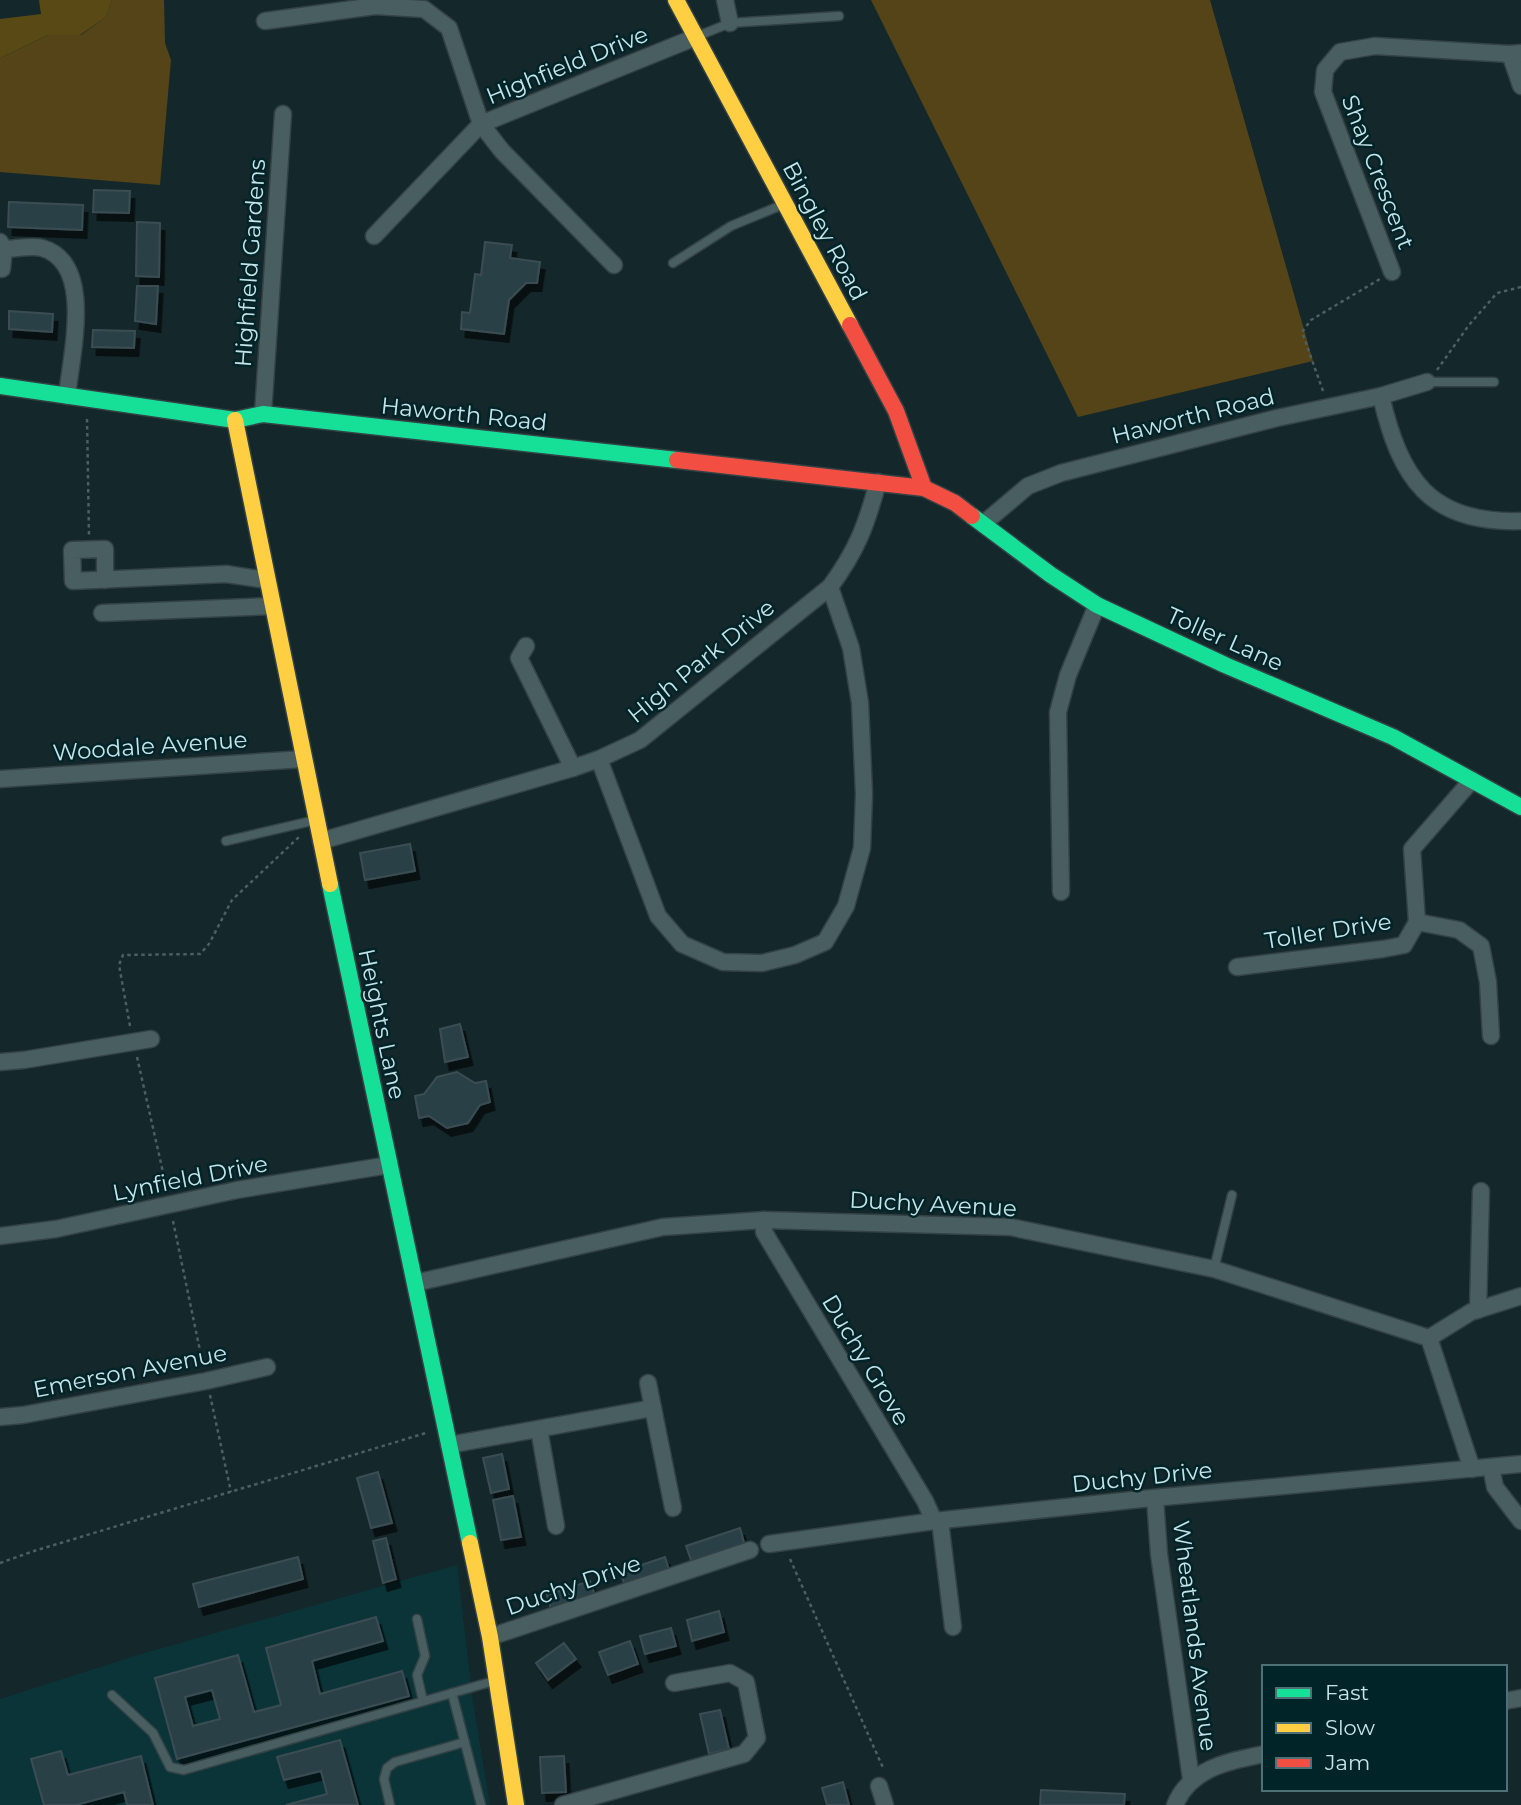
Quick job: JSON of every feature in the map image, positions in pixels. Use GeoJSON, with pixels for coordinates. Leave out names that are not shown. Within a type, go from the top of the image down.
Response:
{"type":"FeatureCollection","features":[{"type":"Feature","properties":{"kind":"main road","name":"Bingley Road"},"geometry":{"type":"LineString","coordinates":[[676,0],[895,411],[924,488]]}},
{"type":"Feature","properties":{"kind":"main road","name":"Haworth Road"},"geometry":{"type":"LineString","coordinates":[[0,386],[235,420],[263,414],[924,488]]}},
{"type":"Feature","properties":{"kind":"main road","name":"Heights Lane"},"geometry":{"type":"LineString","coordinates":[[235,420],[316,820],[490,1637],[516,1805]]}},
{"type":"Feature","properties":{"kind":"main road","name":"Toller Lane"},"geometry":{"type":"LineString","coordinates":[[924,488],[955,503],[1097,605],[1225,665],[1393,737],[1521,807]]}},
{"type":"Feature","properties":{"kind":"street"},"geometry":{"type":"LineString","coordinates":[[725,0],[730,23]]}},
{"type":"Feature","properties":{"kind":"street"},"geometry":{"type":"LineString","coordinates":[[265,21],[375,6],[424,9],[449,28],[481,124],[502,151],[614,265]]}},
{"type":"Feature","properties":{"kind":"street","name":"Highfield Drive"},"geometry":{"type":"LineString","coordinates":[[374,236],[481,124],[696,37]]}},
{"type":"Feature","properties":{"kind":"street","name":"Shay Crescent"},"geometry":{"type":"LineString","coordinates":[[1392,272],[1323,92],[1325,70],[1340,52],[1375,46],[1515,53]]}},
{"type":"Feature","properties":{"kind":"street"},"geometry":{"type":"LineString","coordinates":[[1515,53],[1521,86]]}},
{"type":"Feature","properties":{"kind":"street","name":"Highfield Gardens"},"geometry":{"type":"LineString","coordinates":[[263,414],[283,114]]}},
{"type":"Feature","properties":{"kind":"street"},"geometry":{"type":"LineString","coordinates":[[2,269],[2,246],[40,247],[59,255],[70,272],[77,296],[67,396]]}},
{"type":"Feature","properties":{"kind":"street","name":"Haworth Road"},"geometry":{"type":"LineString","coordinates":[[983,524],[1028,486],[1061,473],[1277,418],[1381,396],[1427,382]]}},
{"type":"Feature","properties":{"kind":"street"},"geometry":{"type":"LineString","coordinates":[[1381,396],[1388,429],[1400,459],[1414,482],[1429,497],[1472,517],[1500,522],[1521,521]]}},
{"type":"Feature","properties":{"kind":"street","name":"High Park Drive"},"geometry":{"type":"LineString","coordinates":[[321,841],[573,768],[640,740],[830,587],[851,559],[866,524],[878,482]]}},
{"type":"Feature","properties":{"kind":"street"},"geometry":{"type":"LineString","coordinates":[[105,580],[105,549],[72,550],[73,581],[105,580],[226,574],[267,580]]}},
{"type":"Feature","properties":{"kind":"street"},"geometry":{"type":"LineString","coordinates":[[599,759],[657,916],[682,944],[723,962],[762,963],[795,955],[825,942],[846,906],[859,860],[864,794],[860,703],[851,648],[830,587]]}},
{"type":"Feature","properties":{"kind":"street"},"geometry":{"type":"LineString","coordinates":[[1061,892],[1058,712],[1068,675],[1097,605]]}},
{"type":"Feature","properties":{"kind":"street"},"geometry":{"type":"LineString","coordinates":[[102,613],[273,606]]}},
{"type":"Feature","properties":{"kind":"street"},"geometry":{"type":"LineString","coordinates":[[526,646],[519,658],[573,768]]}},
{"type":"Feature","properties":{"kind":"street","name":"Woodale Avenue"},"geometry":{"type":"LineString","coordinates":[[0,779],[304,759]]}},
{"type":"Feature","properties":{"kind":"street","name":"Toller Drive"},"geometry":{"type":"LineString","coordinates":[[1237,967],[1404,944],[1417,922],[1412,849],[1472,780]]}},
{"type":"Feature","properties":{"kind":"street"},"geometry":{"type":"LineString","coordinates":[[1417,922],[1459,930],[1481,946],[1488,982],[1492,1037]]}},
{"type":"Feature","properties":{"kind":"street"},"geometry":{"type":"LineString","coordinates":[[0,1062],[151,1039]]}},
{"type":"Feature","properties":{"kind":"street","name":"Lynfield Drive"},"geometry":{"type":"LineString","coordinates":[[0,1236],[56,1229],[237,1191],[389,1165]]}},
{"type":"Feature","properties":{"kind":"street"},"geometry":{"type":"LineString","coordinates":[[1478,1310],[1481,1191]]}},
{"type":"Feature","properties":{"kind":"street","name":"Duchy Avenue"},"geometry":{"type":"LineString","coordinates":[[415,1283],[663,1227],[764,1220],[1010,1227],[1214,1269],[1429,1338]]}},
{"type":"Feature","properties":{"kind":"street","name":"Duchy Grove"},"geometry":{"type":"LineString","coordinates":[[764,1220],[764,1233],[937,1521],[953,1627]]}},
{"type":"Feature","properties":{"kind":"street"},"geometry":{"type":"LineString","coordinates":[[1472,1469],[1429,1338],[1478,1310],[1521,1296]]}},
{"type":"Feature","properties":{"kind":"street","name":"Emerson Avenue"},"geometry":{"type":"LineString","coordinates":[[0,1417],[206,1381],[267,1367]]}},
{"type":"Feature","properties":{"kind":"street"},"geometry":{"type":"LineString","coordinates":[[648,1383],[673,1508]]}},
{"type":"Feature","properties":{"kind":"street"},"geometry":{"type":"LineString","coordinates":[[450,1445],[653,1408]]}},
{"type":"Feature","properties":{"kind":"street"},"geometry":{"type":"LineString","coordinates":[[539,1429],[556,1526]]}},
{"type":"Feature","properties":{"kind":"street","name":"Duchy Drive"},"geometry":{"type":"LineString","coordinates":[[776,1543],[937,1521],[1521,1464]]}},
{"type":"Feature","properties":{"kind":"street"},"geometry":{"type":"LineString","coordinates":[[1491,1467],[1495,1488],[1521,1521]]}},
{"type":"Feature","properties":{"kind":"street","name":"Wheatlands Avenue"},"geometry":{"type":"LineString","coordinates":[[1155,1498],[1159,1553],[1191,1779]]}},
{"type":"Feature","properties":{"kind":"street","name":"Duchy Drive"},"geometry":{"type":"LineString","coordinates":[[490,1637],[750,1550]]}},
{"type":"Feature","properties":{"kind":"street"},"geometry":{"type":"LineString","coordinates":[[563,1805],[744,1754],[757,1738],[746,1682],[730,1673],[674,1683]]}},
{"type":"Feature","properties":{"kind":"street"},"geometry":{"type":"LineString","coordinates":[[1175,1805],[1191,1779],[1225,1762],[1262,1754]]}},
{"type":"Feature","properties":{"kind":"street"},"geometry":{"type":"LineString","coordinates":[[879,1786],[885,1805]]}},
{"type":"Feature","properties":{"kind":"lane"},"geometry":{"type":"LineString","coordinates":[[696,37],[730,23],[839,16]]}},
{"type":"Feature","properties":{"kind":"lane"},"geometry":{"type":"LineString","coordinates":[[673,263],[731,226],[785,204]]}},
{"type":"Feature","properties":{"kind":"lane"},"geometry":{"type":"LineString","coordinates":[[1427,382],[1494,382]]}},
{"type":"Feature","properties":{"kind":"lane"},"geometry":{"type":"LineString","coordinates":[[226,841],[316,820]]}},
{"type":"Feature","properties":{"kind":"lane"},"geometry":{"type":"LineString","coordinates":[[1214,1269],[1232,1195]]}},
{"type":"Feature","properties":{"kind":"lane"},"geometry":{"type":"LineString","coordinates":[[417,1619],[425,1656],[417,1675],[423,1701]]}},
{"type":"Feature","properties":{"kind":"lane"},"geometry":{"type":"LineString","coordinates":[[112,1695],[153,1732],[170,1767],[184,1770],[497,1680]]}},
{"type":"Feature","properties":{"kind":"lane"},"geometry":{"type":"LineString","coordinates":[[452,1693],[481,1805]]}},
{"type":"Feature","properties":{"kind":"lane"},"geometry":{"type":"LineString","coordinates":[[390,1805],[384,1779],[387,1768],[395,1762],[465,1742]]}},
{"type":"Feature","properties":{"kind":"path"},"geometry":{"type":"LineString","coordinates":[[1329,407],[1302,332],[1311,320],[1392,272]]}},
{"type":"Feature","properties":{"kind":"path"},"geometry":{"type":"LineString","coordinates":[[1427,382],[1469,325],[1497,293],[1521,287]]}},
{"type":"Feature","properties":{"kind":"path"},"geometry":{"type":"LineString","coordinates":[[87,398],[89,550]]}},
{"type":"Feature","properties":{"kind":"path"},"geometry":{"type":"LineString","coordinates":[[231,1492],[133,1042],[119,965],[123,955],[200,954],[209,944],[232,900],[316,820]]}},
{"type":"Feature","properties":{"kind":"path"},"geometry":{"type":"LineString","coordinates":[[0,1563],[34,1550],[446,1427]]}},
{"type":"Feature","properties":{"kind":"path"},"geometry":{"type":"LineString","coordinates":[[776,1543],[886,1775],[879,1786]]}},
{"type":"Feature","properties":{"kind":"shaded area"},"geometry":{"type":"Polygon","coordinates":[[[39,0],[112,0],[106,17],[80,35],[48,35],[0,58],[0,19],[41,14],[39,0]]]}},
{"type":"Feature","properties":{"kind":"shaded area"},"geometry":{"type":"Polygon","coordinates":[[[112,0],[164,0],[165,43],[171,60],[160,185],[0,172],[0,58],[48,35],[81,35],[106,17],[112,0]]]}},
{"type":"Feature","properties":{"kind":"shaded area"},"geometry":{"type":"Polygon","coordinates":[[[871,0],[1210,0],[1313,361],[1078,417],[871,0]]]}},
{"type":"Feature","properties":{"kind":"shaded area"},"geometry":{"type":"Polygon","coordinates":[[[457,1565],[473,1702],[490,1805],[0,1805],[0,1699],[141,1654],[457,1565]]]}},
{"type":"Feature","properties":{"kind":"building"},"geometry":{"type":"Polygon","coordinates":[[[94,190],[130,191],[129,213],[93,212],[94,190]]]}},
{"type":"Feature","properties":{"kind":"building"},"geometry":{"type":"Polygon","coordinates":[[[9,202],[83,205],[82,230],[8,227],[9,202]]]}},
{"type":"Feature","properties":{"kind":"building"},"geometry":{"type":"Polygon","coordinates":[[[137,222],[160,223],[159,277],[136,276],[137,222]]]}},
{"type":"Feature","properties":{"kind":"building"},"geometry":{"type":"Polygon","coordinates":[[[485,242],[512,245],[510,258],[540,262],[537,283],[526,283],[509,300],[504,334],[461,329],[462,312],[470,313],[475,274],[481,275],[485,242]]]}},
{"type":"Feature","properties":{"kind":"building"},"geometry":{"type":"Polygon","coordinates":[[[137,286],[158,286],[156,324],[135,321],[137,286]]]}},
{"type":"Feature","properties":{"kind":"building"},"geometry":{"type":"Polygon","coordinates":[[[9,311],[53,314],[52,332],[9,329],[9,311]]]}},
{"type":"Feature","properties":{"kind":"building"},"geometry":{"type":"Polygon","coordinates":[[[93,330],[135,331],[134,348],[92,347],[93,330]]]}},
{"type":"Feature","properties":{"kind":"building"},"geometry":{"type":"Polygon","coordinates":[[[410,844],[415,871],[365,880],[360,853],[410,844]]]}},
{"type":"Feature","properties":{"kind":"building"},"geometry":{"type":"Polygon","coordinates":[[[460,1024],[468,1057],[445,1062],[440,1029],[460,1024]]]}},
{"type":"Feature","properties":{"kind":"building"},"geometry":{"type":"Polygon","coordinates":[[[457,1072],[475,1083],[486,1081],[490,1102],[480,1105],[468,1123],[447,1128],[429,1116],[419,1118],[415,1096],[424,1094],[437,1077],[457,1072]]]}},
{"type":"Feature","properties":{"kind":"building"},"geometry":{"type":"Polygon","coordinates":[[[502,1454],[509,1489],[491,1493],[483,1458],[502,1454]]]}},
{"type":"Feature","properties":{"kind":"building"},"geometry":{"type":"Polygon","coordinates":[[[378,1472],[392,1523],[371,1528],[357,1478],[378,1472]]]}},
{"type":"Feature","properties":{"kind":"building"},"geometry":{"type":"Polygon","coordinates":[[[513,1496],[521,1537],[501,1540],[493,1500],[513,1496]]]}},
{"type":"Feature","properties":{"kind":"building"},"geometry":{"type":"Polygon","coordinates":[[[740,1528],[745,1546],[692,1563],[686,1546],[740,1528]]]}},
{"type":"Feature","properties":{"kind":"building"},"geometry":{"type":"Polygon","coordinates":[[[386,1538],[396,1579],[383,1583],[373,1541],[386,1538]]]}},
{"type":"Feature","properties":{"kind":"building"},"geometry":{"type":"Polygon","coordinates":[[[298,1557],[303,1579],[199,1607],[193,1584],[298,1557]]]}},
{"type":"Feature","properties":{"kind":"building"},"geometry":{"type":"Polygon","coordinates":[[[665,1557],[670,1573],[626,1588],[620,1572],[665,1557]]]}},
{"type":"Feature","properties":{"kind":"building"},"geometry":{"type":"Polygon","coordinates":[[[590,1581],[596,1598],[552,1612],[547,1595],[590,1581]]]}},
{"type":"Feature","properties":{"kind":"building"},"geometry":{"type":"Polygon","coordinates":[[[719,1611],[724,1632],[692,1641],[687,1620],[719,1611]]]}},
{"type":"Feature","properties":{"kind":"building"},"geometry":{"type":"Polygon","coordinates":[[[376,1617],[383,1641],[312,1661],[320,1694],[402,1671],[409,1696],[177,1759],[155,1678],[238,1655],[254,1712],[281,1705],[266,1648],[376,1617]],[[212,1690],[185,1697],[193,1726],[220,1719],[212,1690]]]}},
{"type":"Feature","properties":{"kind":"building"},"geometry":{"type":"Polygon","coordinates":[[[671,1628],[676,1646],[645,1654],[640,1636],[671,1628]]]}},
{"type":"Feature","properties":{"kind":"building"},"geometry":{"type":"Polygon","coordinates":[[[630,1641],[638,1664],[608,1675],[599,1652],[630,1641]]]}},
{"type":"Feature","properties":{"kind":"building"},"geometry":{"type":"Polygon","coordinates":[[[564,1643],[576,1659],[548,1680],[536,1663],[564,1643]]]}},
{"type":"Feature","properties":{"kind":"building"},"geometry":{"type":"Polygon","coordinates":[[[720,1710],[729,1749],[709,1754],[700,1714],[720,1710]]]}},
{"type":"Feature","properties":{"kind":"building"},"geometry":{"type":"Polygon","coordinates":[[[340,1740],[358,1805],[286,1805],[327,1794],[321,1771],[284,1780],[277,1757],[340,1740]]]}},
{"type":"Feature","properties":{"kind":"building"},"geometry":{"type":"Polygon","coordinates":[[[61,1751],[68,1775],[141,1756],[153,1805],[127,1805],[124,1792],[76,1805],[44,1805],[31,1759],[61,1751]]]}},
{"type":"Feature","properties":{"kind":"building"},"geometry":{"type":"Polygon","coordinates":[[[564,1756],[566,1792],[542,1793],[540,1757],[564,1756]]]}},
{"type":"Feature","properties":{"kind":"building"},"geometry":{"type":"Polygon","coordinates":[[[843,1782],[849,1805],[827,1805],[822,1788],[843,1782]]]}},
{"type":"Feature","properties":{"kind":"building"},"geometry":{"type":"Polygon","coordinates":[[[1041,1790],[1125,1794],[1124,1805],[1040,1805],[1041,1790]]]}},
{"type":"Feature","properties":{"kind":"traffic: fast"},"geometry":{"type":"LineString","coordinates":[[0,386],[235,420],[263,414],[677,460]]}},
{"type":"Feature","properties":{"kind":"traffic: fast"},"geometry":{"type":"LineString","coordinates":[[972,516],[1051,575],[1097,605],[1225,665],[1393,737],[1521,807]]}},
{"type":"Feature","properties":{"kind":"traffic: fast"},"geometry":{"type":"LineString","coordinates":[[330,884],[470,1543]]}},
{"type":"Feature","properties":{"kind":"traffic: slow"},"geometry":{"type":"LineString","coordinates":[[676,0],[850,325]]}},
{"type":"Feature","properties":{"kind":"traffic: slow"},"geometry":{"type":"LineString","coordinates":[[235,420],[330,884]]}},
{"type":"Feature","properties":{"kind":"traffic: slow"},"geometry":{"type":"LineString","coordinates":[[470,1543],[490,1637],[516,1805]]}},
{"type":"Feature","properties":{"kind":"traffic: jam"},"geometry":{"type":"LineString","coordinates":[[850,325],[896,411],[924,488]]}},
{"type":"Feature","properties":{"kind":"traffic: jam"},"geometry":{"type":"LineString","coordinates":[[677,460],[924,488],[955,503],[972,516]]}}]}
